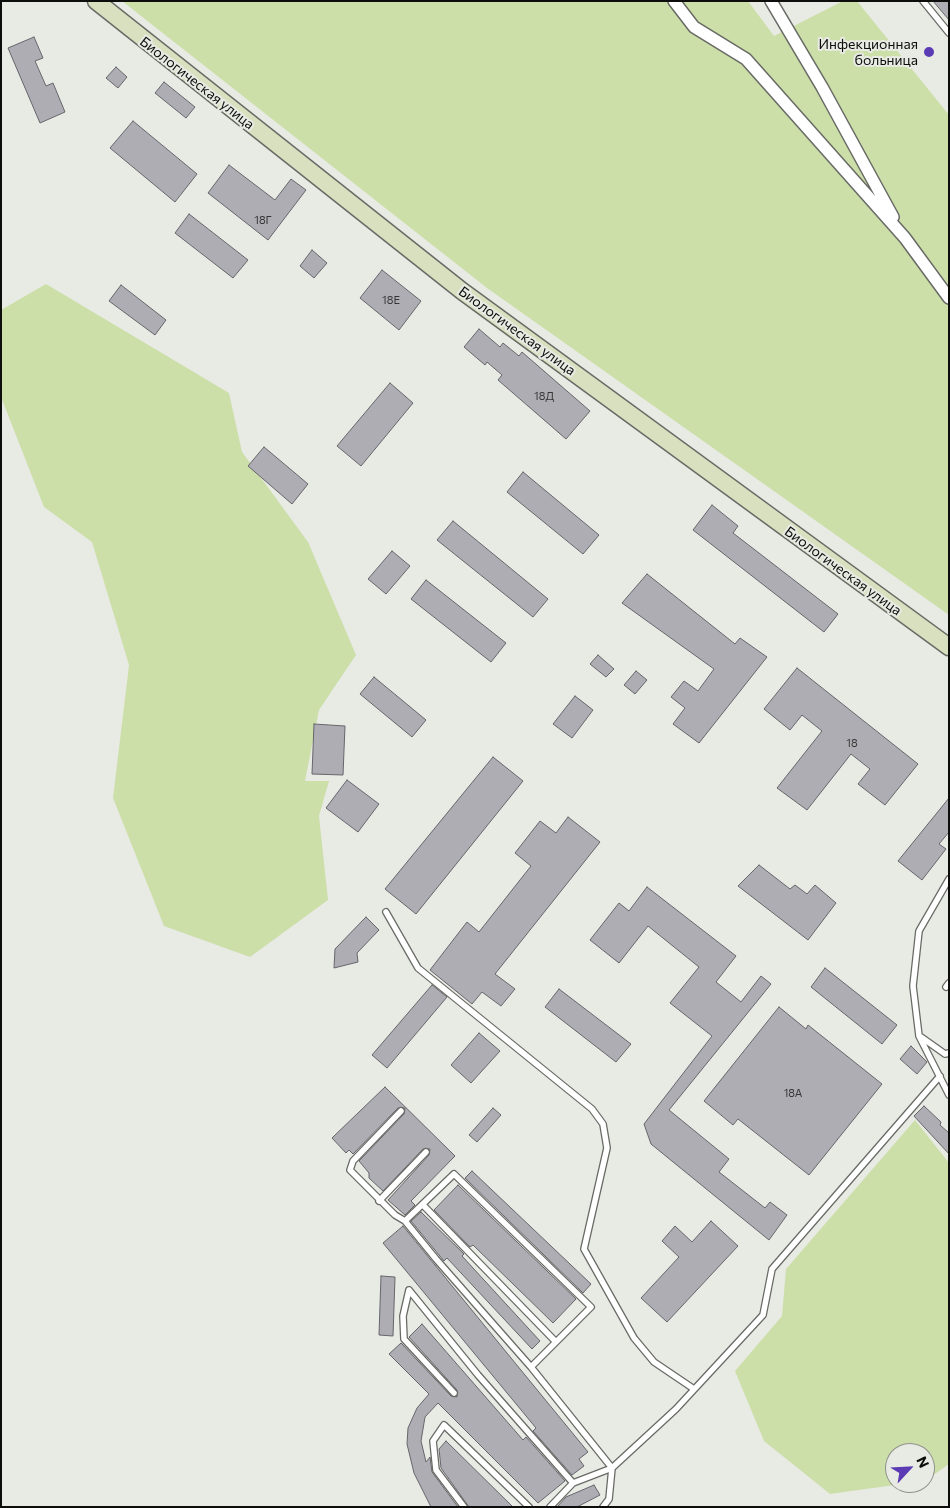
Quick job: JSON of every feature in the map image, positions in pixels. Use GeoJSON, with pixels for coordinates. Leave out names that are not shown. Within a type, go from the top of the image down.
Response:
{"type":"FeatureCollection","features":[{"type":"Feature","properties":{"kind":"street","name":"Биологическая улица"},"geometry":{"type":"LineString","coordinates":[[96,1],[462,291],[949,647]]}},
{"type":"Feature","properties":{"kind":"street"},"geometry":{"type":"LineString","coordinates":[[674,1],[694,27],[746,59],[905,238],[949,298]]}},
{"type":"Feature","properties":{"kind":"street"},"geometry":{"type":"LineString","coordinates":[[771,1],[905,238]]}},
{"type":"Feature","properties":{"kind":"lane"},"geometry":{"type":"LineString","coordinates":[[923,1],[949,33]]}},
{"type":"Feature","properties":{"kind":"lane"},"geometry":{"type":"LineString","coordinates":[[948,882],[919,931],[913,986],[919,1036],[949,1095]]}},
{"type":"Feature","properties":{"kind":"lane"},"geometry":{"type":"LineString","coordinates":[[386,912],[418,968],[592,1109],[603,1124],[607,1148],[584,1249],[634,1338],[654,1362],[694,1389]]}},
{"type":"Feature","properties":{"kind":"lane"},"geometry":{"type":"LineString","coordinates":[[919,1036],[946,1054],[949,1054]]}},
{"type":"Feature","properties":{"kind":"lane"},"geometry":{"type":"LineString","coordinates":[[550,1507],[573,1483],[612,1468],[676,1409],[763,1315],[772,1268],[940,1076]]}},
{"type":"Feature","properties":{"kind":"lane"},"geometry":{"type":"LineString","coordinates":[[402,1111],[353,1161],[350,1170],[379,1201],[395,1215],[405,1220],[436,1259],[531,1367],[612,1468],[609,1500],[603,1507]]}},
{"type":"Feature","properties":{"kind":"lane"},"geometry":{"type":"LineString","coordinates":[[379,1201],[426,1152]]}},
{"type":"Feature","properties":{"kind":"lane"},"geometry":{"type":"LineString","coordinates":[[405,1220],[454,1174],[591,1307],[531,1367]]}},
{"type":"Feature","properties":{"kind":"lane"},"geometry":{"type":"LineString","coordinates":[[423,1205],[556,1342]]}},
{"type":"Feature","properties":{"kind":"lane"},"geometry":{"type":"LineString","coordinates":[[454,1393],[404,1340],[403,1316],[410,1290],[478,1375],[573,1483]]}},
{"type":"Feature","properties":{"kind":"lane"},"geometry":{"type":"LineString","coordinates":[[464,1507],[436,1470],[433,1441],[444,1425],[529,1507]]}},
{"type":"Feature","properties":{"kind":"green space"},"geometry":{"type":"Polygon","coordinates":[[[122,1],[748,1],[774,36],[843,1],[857,1],[949,115],[949,615],[487,288],[122,1]]]}},
{"type":"Feature","properties":{"kind":"green space"},"geometry":{"type":"Polygon","coordinates":[[[46,284],[229,393],[242,452],[308,542],[356,655],[319,710],[305,781],[329,781],[319,816],[328,900],[250,957],[164,926],[113,798],[129,665],[92,542],[44,507],[1,397],[1,310],[46,284]]]}},
{"type":"Feature","properties":{"kind":"green space"},"geometry":{"type":"Polygon","coordinates":[[[915,1120],[949,1163],[949,1464],[935,1474],[935,1443],[885,1443],[885,1486],[830,1494],[764,1441],[735,1371],[782,1316],[786,1269],[915,1120]]]}},
{"type":"Feature","properties":{"kind":"building"},"geometry":{"type":"Polygon","coordinates":[[[933,1],[949,1],[949,20],[933,1]]]}},
{"type":"Feature","properties":{"kind":"building"},"geometry":{"type":"Polygon","coordinates":[[[34,37],[43,58],[35,61],[46,86],[53,83],[65,112],[40,123],[8,48],[34,37]]]}},
{"type":"Feature","properties":{"kind":"building"},"geometry":{"type":"Polygon","coordinates":[[[116,67],[127,77],[118,88],[106,78],[116,67]]]}},
{"type":"Feature","properties":{"kind":"building"},"geometry":{"type":"Polygon","coordinates":[[[164,82],[195,107],[186,118],[155,93],[164,82]]]}},
{"type":"Feature","properties":{"kind":"building"},"geometry":{"type":"Polygon","coordinates":[[[133,121],[197,174],[175,202],[110,148],[133,121]]]}},
{"type":"Feature","properties":{"kind":"building"},"geometry":{"type":"Polygon","coordinates":[[[229,165],[275,200],[291,179],[306,190],[268,240],[208,193],[229,165]]]}},
{"type":"Feature","properties":{"kind":"building"},"geometry":{"type":"Polygon","coordinates":[[[189,214],[248,260],[233,278],[175,233],[189,214]]]}},
{"type":"Feature","properties":{"kind":"building"},"geometry":{"type":"Polygon","coordinates":[[[312,250],[327,263],[314,278],[300,266],[312,250]]]}},
{"type":"Feature","properties":{"kind":"building"},"geometry":{"type":"Polygon","coordinates":[[[382,270],[421,301],[399,330],[360,298],[382,270]]]}},
{"type":"Feature","properties":{"kind":"building"},"geometry":{"type":"Polygon","coordinates":[[[121,285],[166,320],[155,335],[109,301],[121,285]]]}},
{"type":"Feature","properties":{"kind":"building"},"geometry":{"type":"Polygon","coordinates":[[[479,329],[500,347],[503,343],[519,356],[522,352],[590,411],[566,439],[498,380],[502,375],[487,362],[485,365],[464,347],[479,329]]]}},
{"type":"Feature","properties":{"kind":"building"},"geometry":{"type":"Polygon","coordinates":[[[390,383],[413,403],[361,466],[337,446],[390,383]]]}},
{"type":"Feature","properties":{"kind":"building"},"geometry":{"type":"Polygon","coordinates":[[[264,447],[308,484],[292,504],[248,466],[264,447]]]}},
{"type":"Feature","properties":{"kind":"building"},"geometry":{"type":"Polygon","coordinates":[[[523,472],[599,535],[583,554],[507,492],[523,472]]]}},
{"type":"Feature","properties":{"kind":"building"},"geometry":{"type":"Polygon","coordinates":[[[712,505],[738,526],[733,533],[838,614],[824,632],[693,530],[712,505]]]}},
{"type":"Feature","properties":{"kind":"building"},"geometry":{"type":"Polygon","coordinates":[[[453,521],[548,599],[533,617],[437,540],[453,521]]]}},
{"type":"Feature","properties":{"kind":"building"},"geometry":{"type":"Polygon","coordinates":[[[392,551],[410,566],[386,594],[368,579],[392,551]]]}},
{"type":"Feature","properties":{"kind":"building"},"geometry":{"type":"Polygon","coordinates":[[[647,574],[735,644],[740,638],[767,657],[699,743],[673,724],[685,708],[671,697],[684,681],[698,691],[714,669],[622,603],[647,574]]]}},
{"type":"Feature","properties":{"kind":"building"},"geometry":{"type":"Polygon","coordinates":[[[426,580],[506,643],[491,662],[411,599],[426,580]]]}},
{"type":"Feature","properties":{"kind":"building"},"geometry":{"type":"Polygon","coordinates":[[[598,655],[614,669],[606,677],[590,664],[598,655]]]}},
{"type":"Feature","properties":{"kind":"building"},"geometry":{"type":"Polygon","coordinates":[[[797,668],[918,764],[885,805],[858,784],[870,769],[851,754],[807,810],[777,788],[822,731],[802,715],[790,730],[764,709],[797,668]]]}},
{"type":"Feature","properties":{"kind":"building"},"geometry":{"type":"Polygon","coordinates":[[[636,671],[647,680],[635,694],[624,685],[636,671]]]}},
{"type":"Feature","properties":{"kind":"building"},"geometry":{"type":"Polygon","coordinates":[[[374,677],[426,720],[412,737],[360,694],[374,677]]]}},
{"type":"Feature","properties":{"kind":"building"},"geometry":{"type":"Polygon","coordinates":[[[575,696],[593,710],[572,738],[553,724],[575,696]]]}},
{"type":"Feature","properties":{"kind":"building"},"geometry":{"type":"Polygon","coordinates":[[[314,724],[345,726],[343,775],[312,774],[314,724]]]}},
{"type":"Feature","properties":{"kind":"building"},"geometry":{"type":"Polygon","coordinates":[[[493,757],[523,781],[416,914],[385,889],[493,757]]]}},
{"type":"Feature","properties":{"kind":"building"},"geometry":{"type":"Polygon","coordinates":[[[347,780],[379,804],[358,832],[326,808],[347,780]]]}},
{"type":"Feature","properties":{"kind":"building"},"geometry":{"type":"Polygon","coordinates":[[[949,798],[949,832],[939,844],[946,849],[922,880],[898,861],[949,798]]]}},
{"type":"Feature","properties":{"kind":"building"},"geometry":{"type":"Polygon","coordinates":[[[568,817],[600,842],[495,974],[515,989],[501,1006],[482,992],[472,1004],[430,970],[467,922],[479,932],[531,866],[515,853],[540,821],[556,833],[568,817]]]}},
{"type":"Feature","properties":{"kind":"building"},"geometry":{"type":"Polygon","coordinates":[[[759,865],[790,889],[795,885],[807,894],[815,885],[836,903],[808,940],[738,886],[759,865]]]}},
{"type":"Feature","properties":{"kind":"building"},"geometry":{"type":"Polygon","coordinates":[[[647,887],[736,956],[716,982],[741,1002],[761,976],[771,984],[669,1110],[729,1159],[719,1172],[765,1208],[770,1202],[787,1215],[769,1240],[651,1144],[644,1124],[712,1036],[670,1003],[699,967],[648,926],[619,963],[590,940],[619,903],[629,911],[647,887]]]}},
{"type":"Feature","properties":{"kind":"building"},"geometry":{"type":"Polygon","coordinates":[[[366,917],[379,930],[357,953],[358,962],[334,968],[335,949],[366,917]]]}},
{"type":"Feature","properties":{"kind":"building"},"geometry":{"type":"Polygon","coordinates":[[[825,968],[897,1025],[882,1044],[811,987],[825,968]]]}},
{"type":"Feature","properties":{"kind":"building"},"geometry":{"type":"Polygon","coordinates":[[[432,985],[447,997],[387,1068],[372,1055],[432,985]]]}},
{"type":"Feature","properties":{"kind":"building"},"geometry":{"type":"Polygon","coordinates":[[[559,989],[631,1044],[616,1062],[545,1007],[559,989]]]}},
{"type":"Feature","properties":{"kind":"building"},"geometry":{"type":"Polygon","coordinates":[[[779,1007],[806,1029],[808,1025],[882,1084],[809,1175],[738,1119],[733,1125],[704,1101],[779,1007]]]}},
{"type":"Feature","properties":{"kind":"building"},"geometry":{"type":"Polygon","coordinates":[[[479,1033],[500,1051],[471,1083],[451,1065],[479,1033]]]}},
{"type":"Feature","properties":{"kind":"building"},"geometry":{"type":"Polygon","coordinates":[[[911,1046],[927,1062],[917,1074],[900,1059],[911,1046]]]}},
{"type":"Feature","properties":{"kind":"building"},"geometry":{"type":"Polygon","coordinates":[[[385,1087],[455,1156],[411,1201],[415,1205],[405,1215],[388,1200],[429,1155],[430,1149],[423,1149],[383,1191],[369,1178],[369,1173],[359,1161],[404,1114],[405,1108],[398,1108],[353,1154],[349,1150],[346,1153],[332,1138],[385,1087]]]}},
{"type":"Feature","properties":{"kind":"building"},"geometry":{"type":"Polygon","coordinates":[[[924,1106],[941,1122],[940,1125],[949,1133],[949,1154],[914,1116],[924,1106]]]}},
{"type":"Feature","properties":{"kind":"building"},"geometry":{"type":"Polygon","coordinates":[[[493,1108],[501,1115],[477,1142],[469,1135],[493,1108]]]}},
{"type":"Feature","properties":{"kind":"building"},"geometry":{"type":"Polygon","coordinates":[[[472,1171],[591,1284],[583,1293],[465,1178],[472,1171]]]}},
{"type":"Feature","properties":{"kind":"building"},"geometry":{"type":"Polygon","coordinates":[[[458,1185],[576,1299],[553,1323],[473,1245],[470,1247],[434,1210],[458,1185]]]}},
{"type":"Feature","properties":{"kind":"building"},"geometry":{"type":"Polygon","coordinates":[[[421,1212],[464,1254],[462,1256],[540,1341],[532,1349],[447,1258],[444,1261],[411,1221],[421,1212]]]}},
{"type":"Feature","properties":{"kind":"building"},"geometry":{"type":"Polygon","coordinates":[[[711,1221],[738,1246],[667,1322],[641,1298],[679,1257],[662,1241],[675,1226],[692,1242],[711,1221]]]}},
{"type":"Feature","properties":{"kind":"building"},"geometry":{"type":"Polygon","coordinates":[[[403,1226],[588,1452],[579,1459],[584,1466],[572,1475],[533,1431],[536,1428],[383,1243],[403,1226]]]}},
{"type":"Feature","properties":{"kind":"building"},"geometry":{"type":"Polygon","coordinates":[[[381,1276],[395,1277],[393,1336],[379,1335],[381,1276]]]}},
{"type":"Feature","properties":{"kind":"building"},"geometry":{"type":"Polygon","coordinates":[[[422,1324],[523,1440],[526,1437],[565,1481],[538,1503],[438,1403],[425,1417],[421,1441],[426,1462],[430,1457],[432,1472],[458,1507],[431,1507],[414,1473],[407,1444],[408,1428],[417,1408],[429,1394],[389,1354],[401,1343],[451,1396],[457,1397],[457,1390],[409,1337],[422,1324]]]}},
{"type":"Feature","properties":{"kind":"building"},"geometry":{"type":"Polygon","coordinates":[[[446,1441],[513,1507],[469,1507],[441,1468],[439,1449],[446,1441]]]}},
{"type":"Feature","properties":{"kind":"building"},"geometry":{"type":"Polygon","coordinates":[[[594,1485],[600,1495],[577,1507],[557,1507],[566,1497],[594,1485]]]}},
{"type":"Feature","properties":{"kind":"place","name":"Инфекционная больница"},"geometry":{"type":"Point","coordinates":[929,52]}}]}
